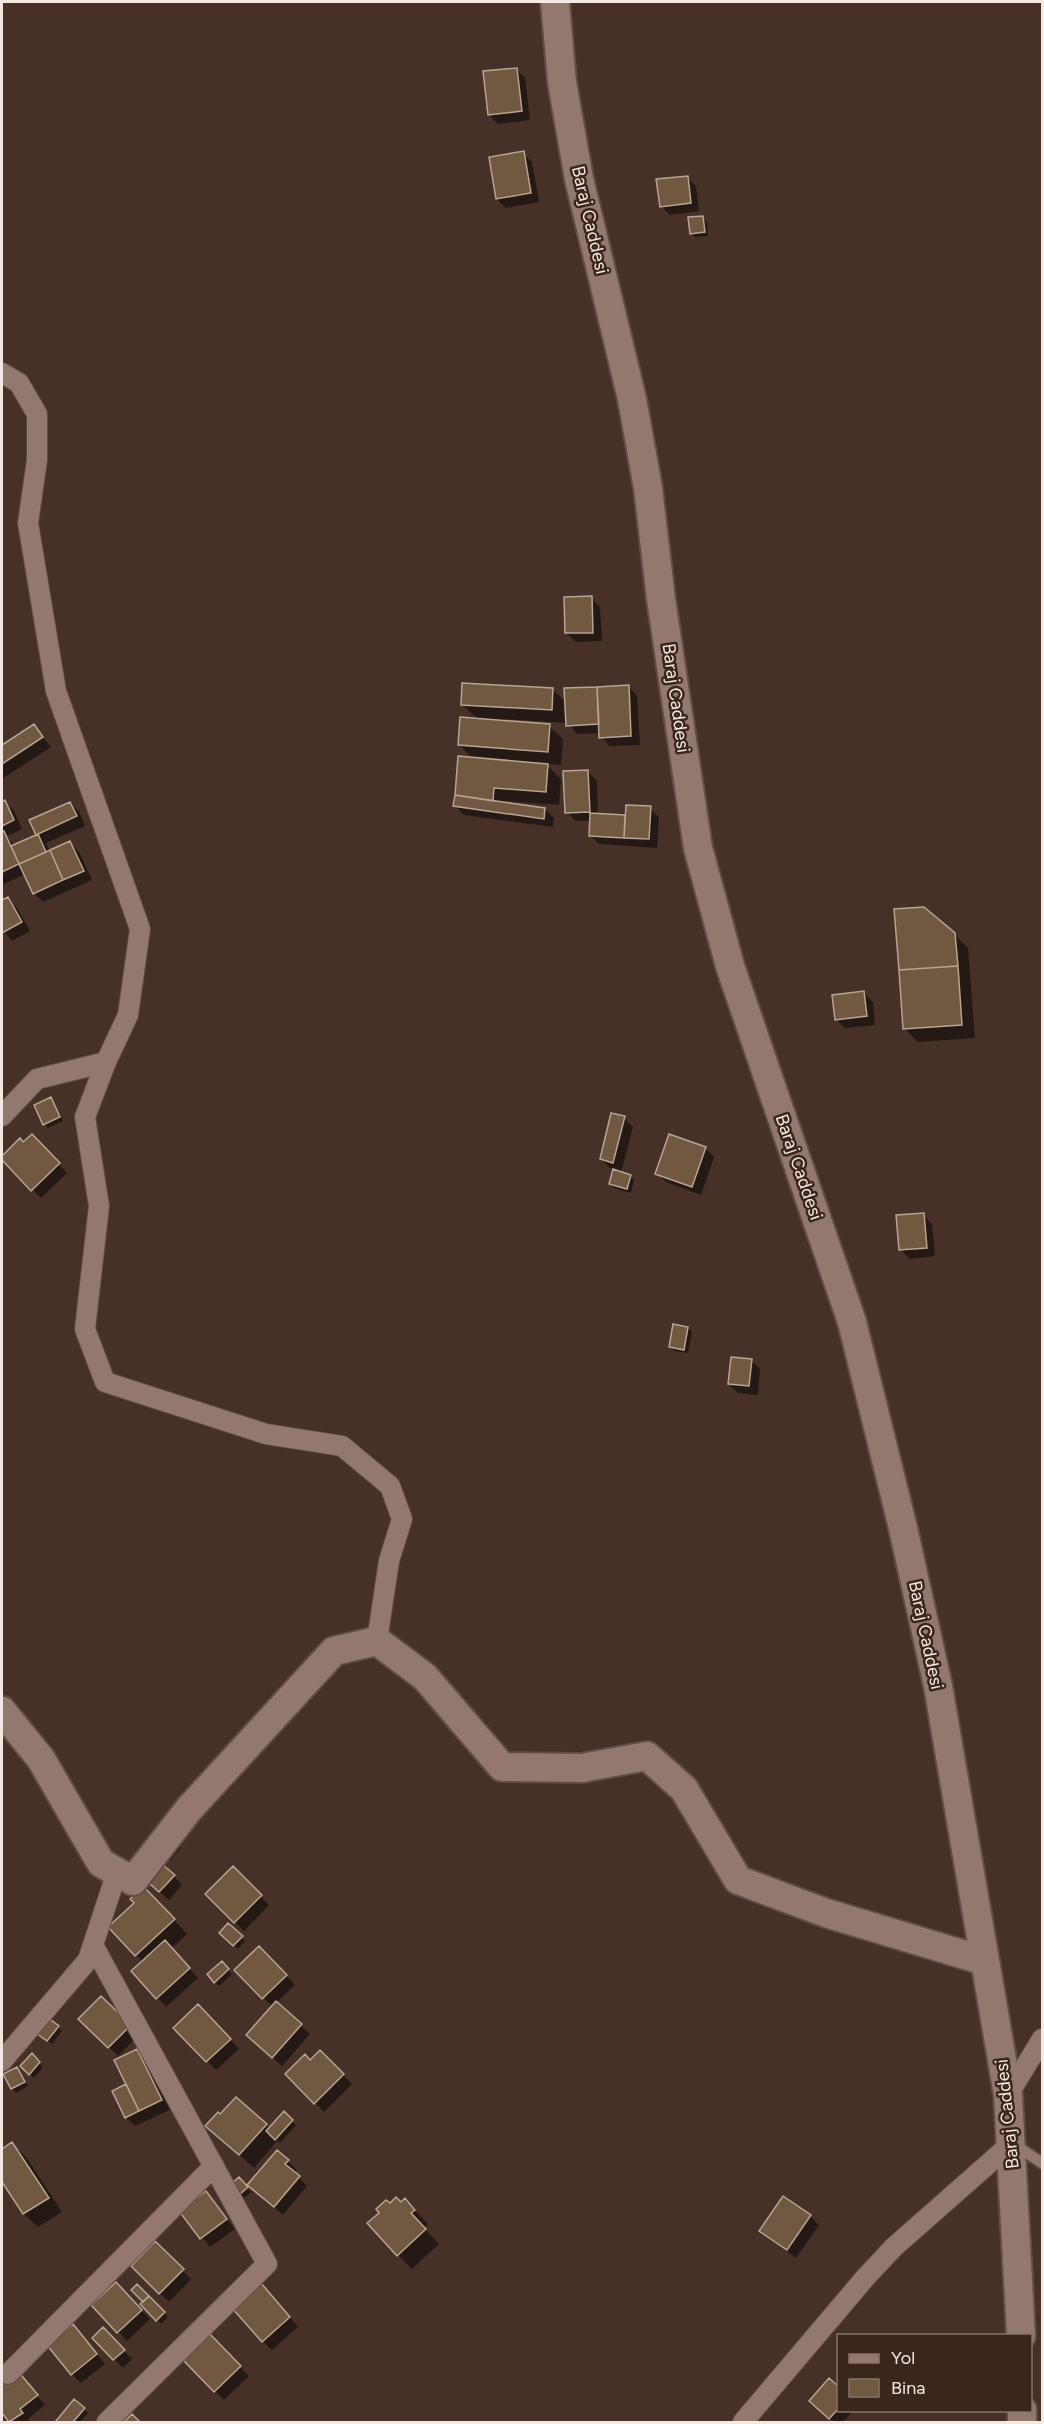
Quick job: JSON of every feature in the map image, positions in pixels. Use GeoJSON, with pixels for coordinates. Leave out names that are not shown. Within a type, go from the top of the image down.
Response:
{"type":"FeatureCollection","features":[{"type":"Feature","properties":{"kind":"main road","name":"Baraj Caddesi"},"geometry":{"type":"LineString","coordinates":[[555,2],[562,82],[579,178],[632,399],[648,488],[661,599],[698,848],[730,966],[852,1322],[870,1390],[938,1686],[1008,2095],[1021,2334]]}},
{"type":"Feature","properties":{"kind":"main road"},"geometry":{"type":"LineString","coordinates":[[2,1711],[41,1759],[101,1863],[133,1881],[189,1809],[334,1651],[377,1641],[425,1677],[501,1767],[582,1768],[647,1756],[684,1789],[738,1880],[826,1913],[984,1961]]}},
{"type":"Feature","properties":{"kind":"street"},"geometry":{"type":"LineString","coordinates":[[2,373],[19,384],[37,414],[37,460],[28,524],[56,691],[140,929],[129,1015],[106,1062],[85,1117],[99,1206],[85,1329],[105,1382],[266,1434],[342,1446],[390,1486],[402,1520],[389,1561],[377,1641]]}},
{"type":"Feature","properties":{"kind":"street"},"geometry":{"type":"LineString","coordinates":[[2,1116],[37,1079],[106,1062]]}},
{"type":"Feature","properties":{"kind":"street"},"geometry":{"type":"LineString","coordinates":[[2,2061],[88,1960],[117,1872]]}},
{"type":"Feature","properties":{"kind":"street"},"geometry":{"type":"LineString","coordinates":[[93,1945],[267,2264],[107,2422]]}},
{"type":"Feature","properties":{"kind":"street"},"geometry":{"type":"LineString","coordinates":[[1008,2095],[1042,2039]]}},
{"type":"Feature","properties":{"kind":"street"},"geometry":{"type":"LineString","coordinates":[[743,2422],[894,2247],[1012,2143]]}},
{"type":"Feature","properties":{"kind":"street"},"geometry":{"type":"LineString","coordinates":[[8,2374],[214,2166]]}},
{"type":"Feature","properties":{"kind":"lane"},"geometry":{"type":"LineString","coordinates":[[1012,2143],[1042,2163]]}},
{"type":"Feature","properties":{"kind":"building"},"geometry":{"type":"Polygon","coordinates":[[[517,68],[522,111],[488,115],[483,71],[517,68]]]}},
{"type":"Feature","properties":{"kind":"building"},"geometry":{"type":"Polygon","coordinates":[[[524,151],[531,193],[496,199],[489,157],[524,151]]]}},
{"type":"Feature","properties":{"kind":"building"},"geometry":{"type":"Polygon","coordinates":[[[688,176],[691,203],[660,207],[656,179],[688,176]]]}},
{"type":"Feature","properties":{"kind":"building"},"geometry":{"type":"Polygon","coordinates":[[[703,216],[705,232],[690,234],[688,217],[703,216]]]}},
{"type":"Feature","properties":{"kind":"building"},"geometry":{"type":"Polygon","coordinates":[[[592,596],[593,633],[565,633],[564,597],[592,596]]]}},
{"type":"Feature","properties":{"kind":"building"},"geometry":{"type":"Polygon","coordinates":[[[462,683],[553,688],[552,710],[461,705],[462,683]]]}},
{"type":"Feature","properties":{"kind":"building"},"geometry":{"type":"Polygon","coordinates":[[[629,685],[631,736],[599,738],[597,687],[629,685]]]}},
{"type":"Feature","properties":{"kind":"building"},"geometry":{"type":"Polygon","coordinates":[[[597,687],[599,724],[566,726],[564,688],[597,687]]]}},
{"type":"Feature","properties":{"kind":"building"},"geometry":{"type":"Polygon","coordinates":[[[460,717],[550,724],[548,752],[458,745],[460,717]]]}},
{"type":"Feature","properties":{"kind":"building"},"geometry":{"type":"Polygon","coordinates":[[[34,724],[43,737],[2,764],[2,745],[34,724]]]}},
{"type":"Feature","properties":{"kind":"building"},"geometry":{"type":"Polygon","coordinates":[[[458,756],[548,764],[546,792],[494,788],[493,801],[455,795],[458,756]]]}},
{"type":"Feature","properties":{"kind":"building"},"geometry":{"type":"Polygon","coordinates":[[[588,770],[590,812],[565,813],[563,771],[588,770]]]}},
{"type":"Feature","properties":{"kind":"building"},"geometry":{"type":"Polygon","coordinates":[[[455,795],[545,808],[544,819],[453,806],[455,795]]]}},
{"type":"Feature","properties":{"kind":"building"},"geometry":{"type":"Polygon","coordinates":[[[5,800],[14,820],[2,826],[2,802],[5,800]]]}},
{"type":"Feature","properties":{"kind":"building"},"geometry":{"type":"Polygon","coordinates":[[[70,802],[77,816],[36,835],[29,820],[70,802]]]}},
{"type":"Feature","properties":{"kind":"building"},"geometry":{"type":"Polygon","coordinates":[[[626,805],[651,806],[649,839],[624,838],[626,805]]]}},
{"type":"Feature","properties":{"kind":"building"},"geometry":{"type":"Polygon","coordinates":[[[590,813],[625,815],[624,838],[589,836],[590,813]]]}},
{"type":"Feature","properties":{"kind":"building"},"geometry":{"type":"Polygon","coordinates":[[[4,831],[19,864],[2,872],[2,832],[4,831]]]}},
{"type":"Feature","properties":{"kind":"building"},"geometry":{"type":"Polygon","coordinates":[[[38,834],[46,852],[19,864],[11,846],[38,834]]]}},
{"type":"Feature","properties":{"kind":"building"},"geometry":{"type":"Polygon","coordinates":[[[70,841],[84,871],[63,880],[50,850],[70,841]]]}},
{"type":"Feature","properties":{"kind":"building"},"geometry":{"type":"Polygon","coordinates":[[[50,850],[63,880],[33,894],[19,864],[50,850]]]}},
{"type":"Feature","properties":{"kind":"building"},"geometry":{"type":"Polygon","coordinates":[[[8,897],[22,922],[2,933],[2,900],[8,897]]]}},
{"type":"Feature","properties":{"kind":"building"},"geometry":{"type":"Polygon","coordinates":[[[924,907],[955,933],[958,966],[899,970],[894,909],[924,907]]]}},
{"type":"Feature","properties":{"kind":"building"},"geometry":{"type":"Polygon","coordinates":[[[958,966],[962,1025],[903,1029],[899,970],[958,966]]]}},
{"type":"Feature","properties":{"kind":"building"},"geometry":{"type":"Polygon","coordinates":[[[864,991],[867,1016],[835,1020],[832,995],[864,991]]]}},
{"type":"Feature","properties":{"kind":"building"},"geometry":{"type":"Polygon","coordinates":[[[51,1097],[60,1117],[43,1125],[34,1105],[51,1097]]]}},
{"type":"Feature","properties":{"kind":"building"},"geometry":{"type":"Polygon","coordinates":[[[611,1113],[625,1116],[613,1163],[600,1159],[611,1113]]]}},
{"type":"Feature","properties":{"kind":"building"},"geometry":{"type":"Polygon","coordinates":[[[32,1134],[60,1163],[31,1191],[2,1160],[2,1156],[20,1138],[23,1142],[32,1134]]]}},
{"type":"Feature","properties":{"kind":"building"},"geometry":{"type":"Polygon","coordinates":[[[669,1134],[706,1147],[692,1187],[655,1174],[669,1134]]]}},
{"type":"Feature","properties":{"kind":"building"},"geometry":{"type":"Polygon","coordinates":[[[613,1169],[631,1175],[627,1189],[609,1184],[613,1169]]]}},
{"type":"Feature","properties":{"kind":"building"},"geometry":{"type":"Polygon","coordinates":[[[924,1213],[927,1248],[899,1250],[896,1215],[924,1213]]]}},
{"type":"Feature","properties":{"kind":"building"},"geometry":{"type":"Polygon","coordinates":[[[673,1324],[688,1327],[684,1350],[669,1347],[673,1324]]]}},
{"type":"Feature","properties":{"kind":"building"},"geometry":{"type":"Polygon","coordinates":[[[731,1357],[752,1359],[749,1386],[728,1384],[731,1357]]]}},
{"type":"Feature","properties":{"kind":"building"},"geometry":{"type":"Polygon","coordinates":[[[157,1860],[175,1875],[159,1892],[142,1877],[157,1860]]]}},
{"type":"Feature","properties":{"kind":"building"},"geometry":{"type":"Polygon","coordinates":[[[233,1866],[262,1895],[234,1923],[205,1894],[233,1866]]]}},
{"type":"Feature","properties":{"kind":"building"},"geometry":{"type":"Polygon","coordinates":[[[144,1887],[175,1919],[135,1956],[108,1927],[134,1903],[130,1899],[144,1887]]]}},
{"type":"Feature","properties":{"kind":"building"},"geometry":{"type":"Polygon","coordinates":[[[228,1923],[243,1936],[233,1946],[219,1933],[228,1923]]]}},
{"type":"Feature","properties":{"kind":"building"},"geometry":{"type":"Polygon","coordinates":[[[165,1940],[190,1968],[156,1999],[131,1971],[165,1940]]]}},
{"type":"Feature","properties":{"kind":"building"},"geometry":{"type":"Polygon","coordinates":[[[259,1946],[287,1975],[262,1999],[234,1970],[259,1946]]]}},
{"type":"Feature","properties":{"kind":"building"},"geometry":{"type":"Polygon","coordinates":[[[222,1961],[229,1969],[214,1983],[207,1974],[222,1961]]]}},
{"type":"Feature","properties":{"kind":"building"},"geometry":{"type":"Polygon","coordinates":[[[101,1996],[131,2025],[108,2048],[78,2019],[101,1996]]]}},
{"type":"Feature","properties":{"kind":"building"},"geometry":{"type":"Polygon","coordinates":[[[276,2001],[302,2024],[272,2058],[246,2035],[276,2001]]]}},
{"type":"Feature","properties":{"kind":"building"},"geometry":{"type":"Polygon","coordinates":[[[198,2004],[231,2039],[206,2062],[173,2028],[198,2004]]]}},
{"type":"Feature","properties":{"kind":"building"},"geometry":{"type":"Polygon","coordinates":[[[47,2017],[59,2026],[47,2041],[36,2033],[47,2017]]]}},
{"type":"Feature","properties":{"kind":"building"},"geometry":{"type":"Polygon","coordinates":[[[137,2049],[162,2100],[139,2111],[114,2060],[137,2049]]]}},
{"type":"Feature","properties":{"kind":"building"},"geometry":{"type":"Polygon","coordinates":[[[320,2050],[344,2074],[314,2104],[285,2074],[305,2054],[310,2060],[320,2050]]]}},
{"type":"Feature","properties":{"kind":"building"},"geometry":{"type":"Polygon","coordinates":[[[32,2053],[40,2062],[29,2075],[20,2066],[32,2053]]]}},
{"type":"Feature","properties":{"kind":"building"},"geometry":{"type":"Polygon","coordinates":[[[17,2067],[25,2082],[11,2089],[3,2074],[17,2067]]]}},
{"type":"Feature","properties":{"kind":"building"},"geometry":{"type":"Polygon","coordinates":[[[126,2084],[139,2111],[125,2118],[112,2091],[126,2084]]]}},
{"type":"Feature","properties":{"kind":"building"},"geometry":{"type":"Polygon","coordinates":[[[236,2097],[267,2124],[239,2155],[205,2126],[236,2097]]]}},
{"type":"Feature","properties":{"kind":"building"},"geometry":{"type":"Polygon","coordinates":[[[284,2111],[293,2120],[275,2140],[266,2131],[284,2111]]]}},
{"type":"Feature","properties":{"kind":"building"},"geometry":{"type":"Polygon","coordinates":[[[12,2142],[49,2198],[23,2214],[2,2182],[2,2149],[12,2142]]]}},
{"type":"Feature","properties":{"kind":"building"},"geometry":{"type":"Polygon","coordinates":[[[277,2150],[289,2160],[285,2164],[300,2176],[274,2207],[247,2185],[277,2150]]]}},
{"type":"Feature","properties":{"kind":"building"},"geometry":{"type":"Polygon","coordinates":[[[239,2177],[248,2187],[238,2196],[229,2186],[239,2177]]]}},
{"type":"Feature","properties":{"kind":"building"},"geometry":{"type":"Polygon","coordinates":[[[206,2191],[227,2219],[200,2239],[179,2211],[206,2191]]]}},
{"type":"Feature","properties":{"kind":"building"},"geometry":{"type":"Polygon","coordinates":[[[783,2196],[811,2215],[787,2250],[759,2231],[783,2196]]]}},
{"type":"Feature","properties":{"kind":"building"},"geometry":{"type":"Polygon","coordinates":[[[396,2197],[401,2202],[405,2198],[415,2210],[411,2213],[426,2229],[397,2256],[367,2223],[379,2213],[376,2209],[386,2200],[390,2203],[396,2197]]]}},
{"type":"Feature","properties":{"kind":"building"},"geometry":{"type":"Polygon","coordinates":[[[155,2241],[184,2269],[159,2294],[131,2266],[155,2241]]]}},
{"type":"Feature","properties":{"kind":"building"},"geometry":{"type":"Polygon","coordinates":[[[116,2282],[142,2310],[117,2333],[91,2305],[116,2282]]]}},
{"type":"Feature","properties":{"kind":"building"},"geometry":{"type":"Polygon","coordinates":[[[261,2283],[290,2317],[262,2342],[232,2308],[261,2283]]]}},
{"type":"Feature","properties":{"kind":"building"},"geometry":{"type":"Polygon","coordinates":[[[137,2284],[149,2296],[143,2302],[131,2290],[137,2284]]]}},
{"type":"Feature","properties":{"kind":"building"},"geometry":{"type":"Polygon","coordinates":[[[149,2296],[165,2312],[156,2321],[140,2304],[149,2296]]]}},
{"type":"Feature","properties":{"kind":"building"},"geometry":{"type":"Polygon","coordinates":[[[73,2324],[97,2354],[71,2375],[47,2345],[73,2324]]]}},
{"type":"Feature","properties":{"kind":"building"},"geometry":{"type":"Polygon","coordinates":[[[103,2327],[125,2350],[113,2360],[92,2338],[103,2327]]]}},
{"type":"Feature","properties":{"kind":"building"},"geometry":{"type":"Polygon","coordinates":[[[210,2334],[241,2366],[214,2392],[183,2360],[210,2334]]]}},
{"type":"Feature","properties":{"kind":"building"},"geometry":{"type":"Polygon","coordinates":[[[17,2370],[38,2395],[20,2409],[23,2413],[9,2422],[2,2413],[2,2382],[17,2370]]]}},
{"type":"Feature","properties":{"kind":"building"},"geometry":{"type":"Polygon","coordinates":[[[829,2378],[837,2385],[837,2410],[829,2419],[809,2401],[829,2378]]]}},
{"type":"Feature","properties":{"kind":"building"},"geometry":{"type":"Polygon","coordinates":[[[74,2399],[85,2408],[73,2422],[56,2421],[74,2399]]]}},
{"type":"Feature","properties":{"kind":"building"},"geometry":{"type":"Polygon","coordinates":[[[132,2414],[140,2422],[124,2422],[132,2414]]]}}]}
